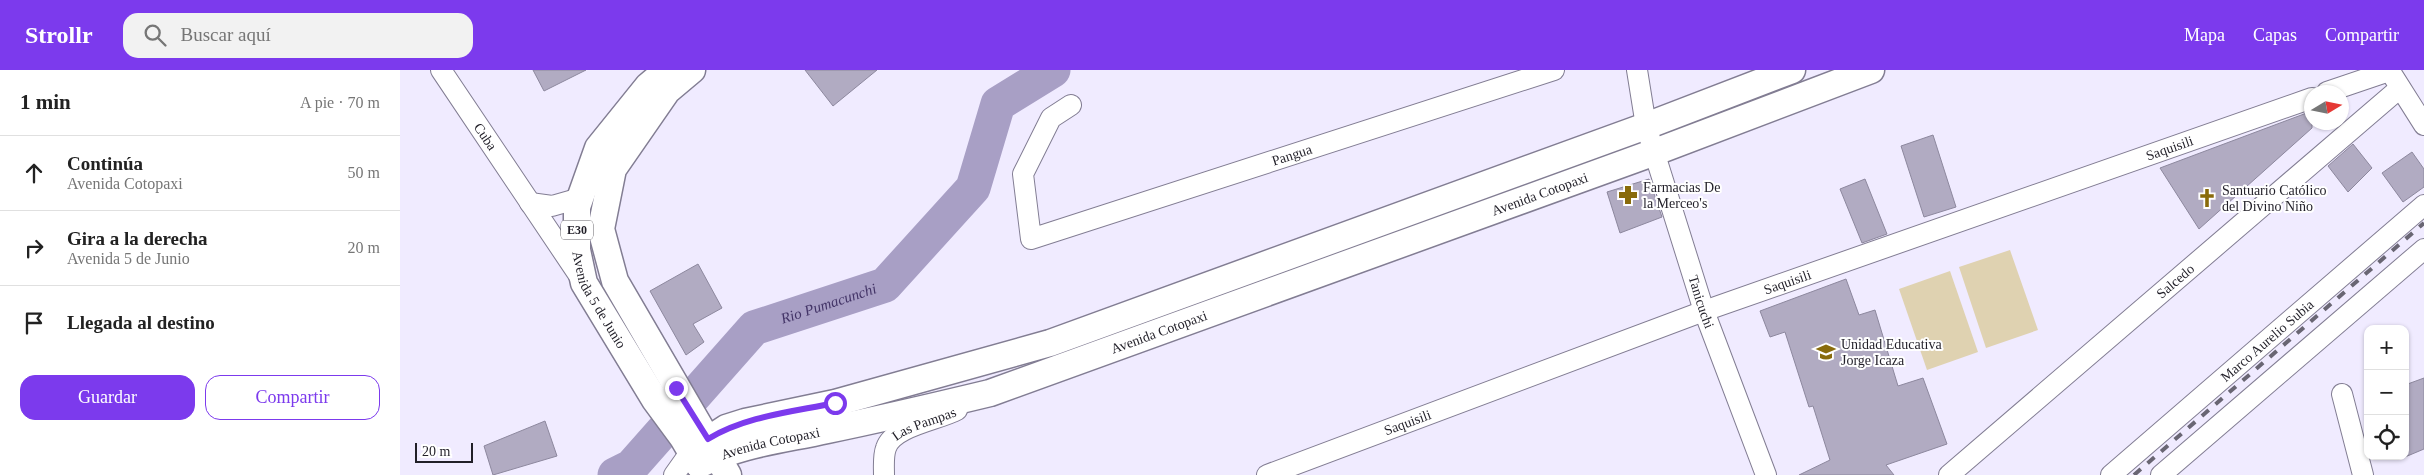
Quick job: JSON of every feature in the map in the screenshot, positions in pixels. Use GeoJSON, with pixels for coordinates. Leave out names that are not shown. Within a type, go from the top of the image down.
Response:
{"type":"FeatureCollection","features":[{"type":"Feature","properties":{"kind":"main road","name":"Avenida 5 de Junio"},"geometry":{"type":"LineString","coordinates":[[666,394],[584,283],[577,250],[577,207],[598,148],[648,86],[667,70]]}},
{"type":"Feature","properties":{"kind":"main road","name":"Avenida 5 de Junio"},"geometry":{"type":"LineString","coordinates":[[692,70],[667,91],[613,169],[601,229],[615,281],[666,394],[699,457]]}},
{"type":"Feature","properties":{"kind":"main road","name":"Avenida Cotopaxi"},"geometry":{"type":"LineString","coordinates":[[699,457],[726,428],[745,422],[835,403],[1050,343],[1646,126],[1792,70]]}},
{"type":"Feature","properties":{"kind":"main road","name":"Avenida Cotopaxi"},"geometry":{"type":"LineString","coordinates":[[699,457],[748,445],[894,416],[990,393],[1655,152],[1871,70]]}},
{"type":"Feature","properties":{"kind":"street","name":"Cuba"},"geometry":{"type":"LineString","coordinates":[[442,70],[584,283]]}},
{"type":"Feature","properties":{"kind":"street","name":"Pangua"},"geometry":{"type":"LineString","coordinates":[[1071,105],[1051,118],[1023,174],[1031,239],[1554,70]]}},
{"type":"Feature","properties":{"kind":"street"},"geometry":{"type":"LineString","coordinates":[[1637,70],[1646,126]]}},
{"type":"Feature","properties":{"kind":"street"},"geometry":{"type":"LineString","coordinates":[[2347,85],[2389,70],[2424,125]]}},
{"type":"Feature","properties":{"kind":"street","name":"Salcedo"},"geometry":{"type":"LineString","coordinates":[[1949,475],[2400,88]]}},
{"type":"Feature","properties":{"kind":"street","name":"Saquisili"},"geometry":{"type":"LineString","coordinates":[[1267,475],[1704,311],[2304,101]]}},
{"type":"Feature","properties":{"kind":"street","name":"Tanicuchi"},"geometry":{"type":"LineString","coordinates":[[1646,126],[1704,311],[1766,475]]}},
{"type":"Feature","properties":{"kind":"street"},"geometry":{"type":"LineString","coordinates":[[530,203],[552,206],[580,198]]}},
{"type":"Feature","properties":{"kind":"street","name":"Marco Aurelio Subia"},"geometry":{"type":"LineString","coordinates":[[2111,475],[2424,205]]}},
{"type":"Feature","properties":{"kind":"street"},"geometry":{"type":"LineString","coordinates":[[2161,475],[2424,249]]}},
{"type":"Feature","properties":{"kind":"street","name":"Las Pampas"},"geometry":{"type":"LineString","coordinates":[[884,475],[886,448],[890,439],[899,432],[952,413],[990,393]]}},
{"type":"Feature","properties":{"kind":"street"},"geometry":{"type":"LineString","coordinates":[[2342,394],[2363,475]]}},
{"type":"Feature","properties":{"kind":"shaded area"},"geometry":{"type":"Polygon","coordinates":[[[2010,250],[2038,330],[1986,348],[1959,267],[2010,250]]]}},
{"type":"Feature","properties":{"kind":"shaded area"},"geometry":{"type":"Polygon","coordinates":[[[1950,271],[1978,352],[1927,370],[1899,289],[1950,271]]]}},
{"type":"Feature","properties":{"kind":"building"},"geometry":{"type":"Polygon","coordinates":[[[533,70],[586,70],[544,91],[533,70]]]}},
{"type":"Feature","properties":{"kind":"building"},"geometry":{"type":"Polygon","coordinates":[[[805,70],[877,70],[833,106],[805,70]]]}},
{"type":"Feature","properties":{"kind":"building","name":"Santuario Católico del Divino Niño"},"geometry":{"type":"Polygon","coordinates":[[[2304,114],[2304,130],[2310,130],[2199,229],[2160,168],[2304,114]]]}},
{"type":"Feature","properties":{"kind":"building"},"geometry":{"type":"Polygon","coordinates":[[[1933,135],[1956,207],[1924,217],[1901,146],[1933,135]]]}},
{"type":"Feature","properties":{"kind":"building"},"geometry":{"type":"Polygon","coordinates":[[[2353,144],[2372,168],[2348,192],[2328,166],[2353,144]]]}},
{"type":"Feature","properties":{"kind":"building"},"geometry":{"type":"Polygon","coordinates":[[[2412,152],[2424,169],[2424,187],[2403,202],[2382,173],[2412,152]]]}},
{"type":"Feature","properties":{"kind":"building"},"geometry":{"type":"Polygon","coordinates":[[[1649,179],[1662,217],[1620,233],[1607,192],[1649,179]]]}},
{"type":"Feature","properties":{"kind":"building"},"geometry":{"type":"Polygon","coordinates":[[[1865,179],[1887,234],[1862,243],[1840,189],[1865,179]]]}},
{"type":"Feature","properties":{"kind":"building"},"geometry":{"type":"Polygon","coordinates":[[[698,264],[722,308],[693,324],[704,342],[686,355],[650,291],[698,264]]]}},
{"type":"Feature","properties":{"kind":"building"},"geometry":{"type":"Polygon","coordinates":[[[1846,279],[1859,315],[1875,310],[1898,386],[1923,378],[1947,444],[1886,465],[1894,475],[1799,475],[1830,460],[1813,406],[1809,407],[1785,332],[1770,337],[1760,311],[1846,279]]]}},
{"type":"Feature","properties":{"kind":"building"},"geometry":{"type":"Polygon","coordinates":[[[2424,378],[2424,449],[2409,455],[2409,415],[2409,384],[2424,378]]]}},
{"type":"Feature","properties":{"kind":"building"},"geometry":{"type":"Polygon","coordinates":[[[545,421],[557,456],[493,475],[484,446],[545,421]]]}},
{"type":"Feature","properties":{"kind":"waterway","name":"Rio Pumacunchi"},"geometry":{"type":"LineString","coordinates":[[615,475],[631,467],[754,328],[885,285],[973,188],[998,104],[1053,70]]}},
{"type":"Feature","properties":{"kind":"railway"},"geometry":{"type":"LineString","coordinates":[[2134,475],[2424,223]]}},
{"type":"Feature","properties":{"kind":"place","name":"Farmacias De la Merceo's"},"geometry":{"type":"Point","coordinates":[1628,195]}},
{"type":"Feature","properties":{"kind":"place","name":"Santuario Católico del Divino Niño"},"geometry":{"type":"Point","coordinates":[2207,198]}},
{"type":"Feature","properties":{"kind":"place","name":"Unidad Educativa Jorge Icaza"},"geometry":{"type":"Point","coordinates":[1826,352]}},
{"type":"Feature","properties":{"kind":"route"},"geometry":{"type":"LineString","coordinates":[[676,388],[708,439],[726,428],[745,422],[835,403]]}}]}
